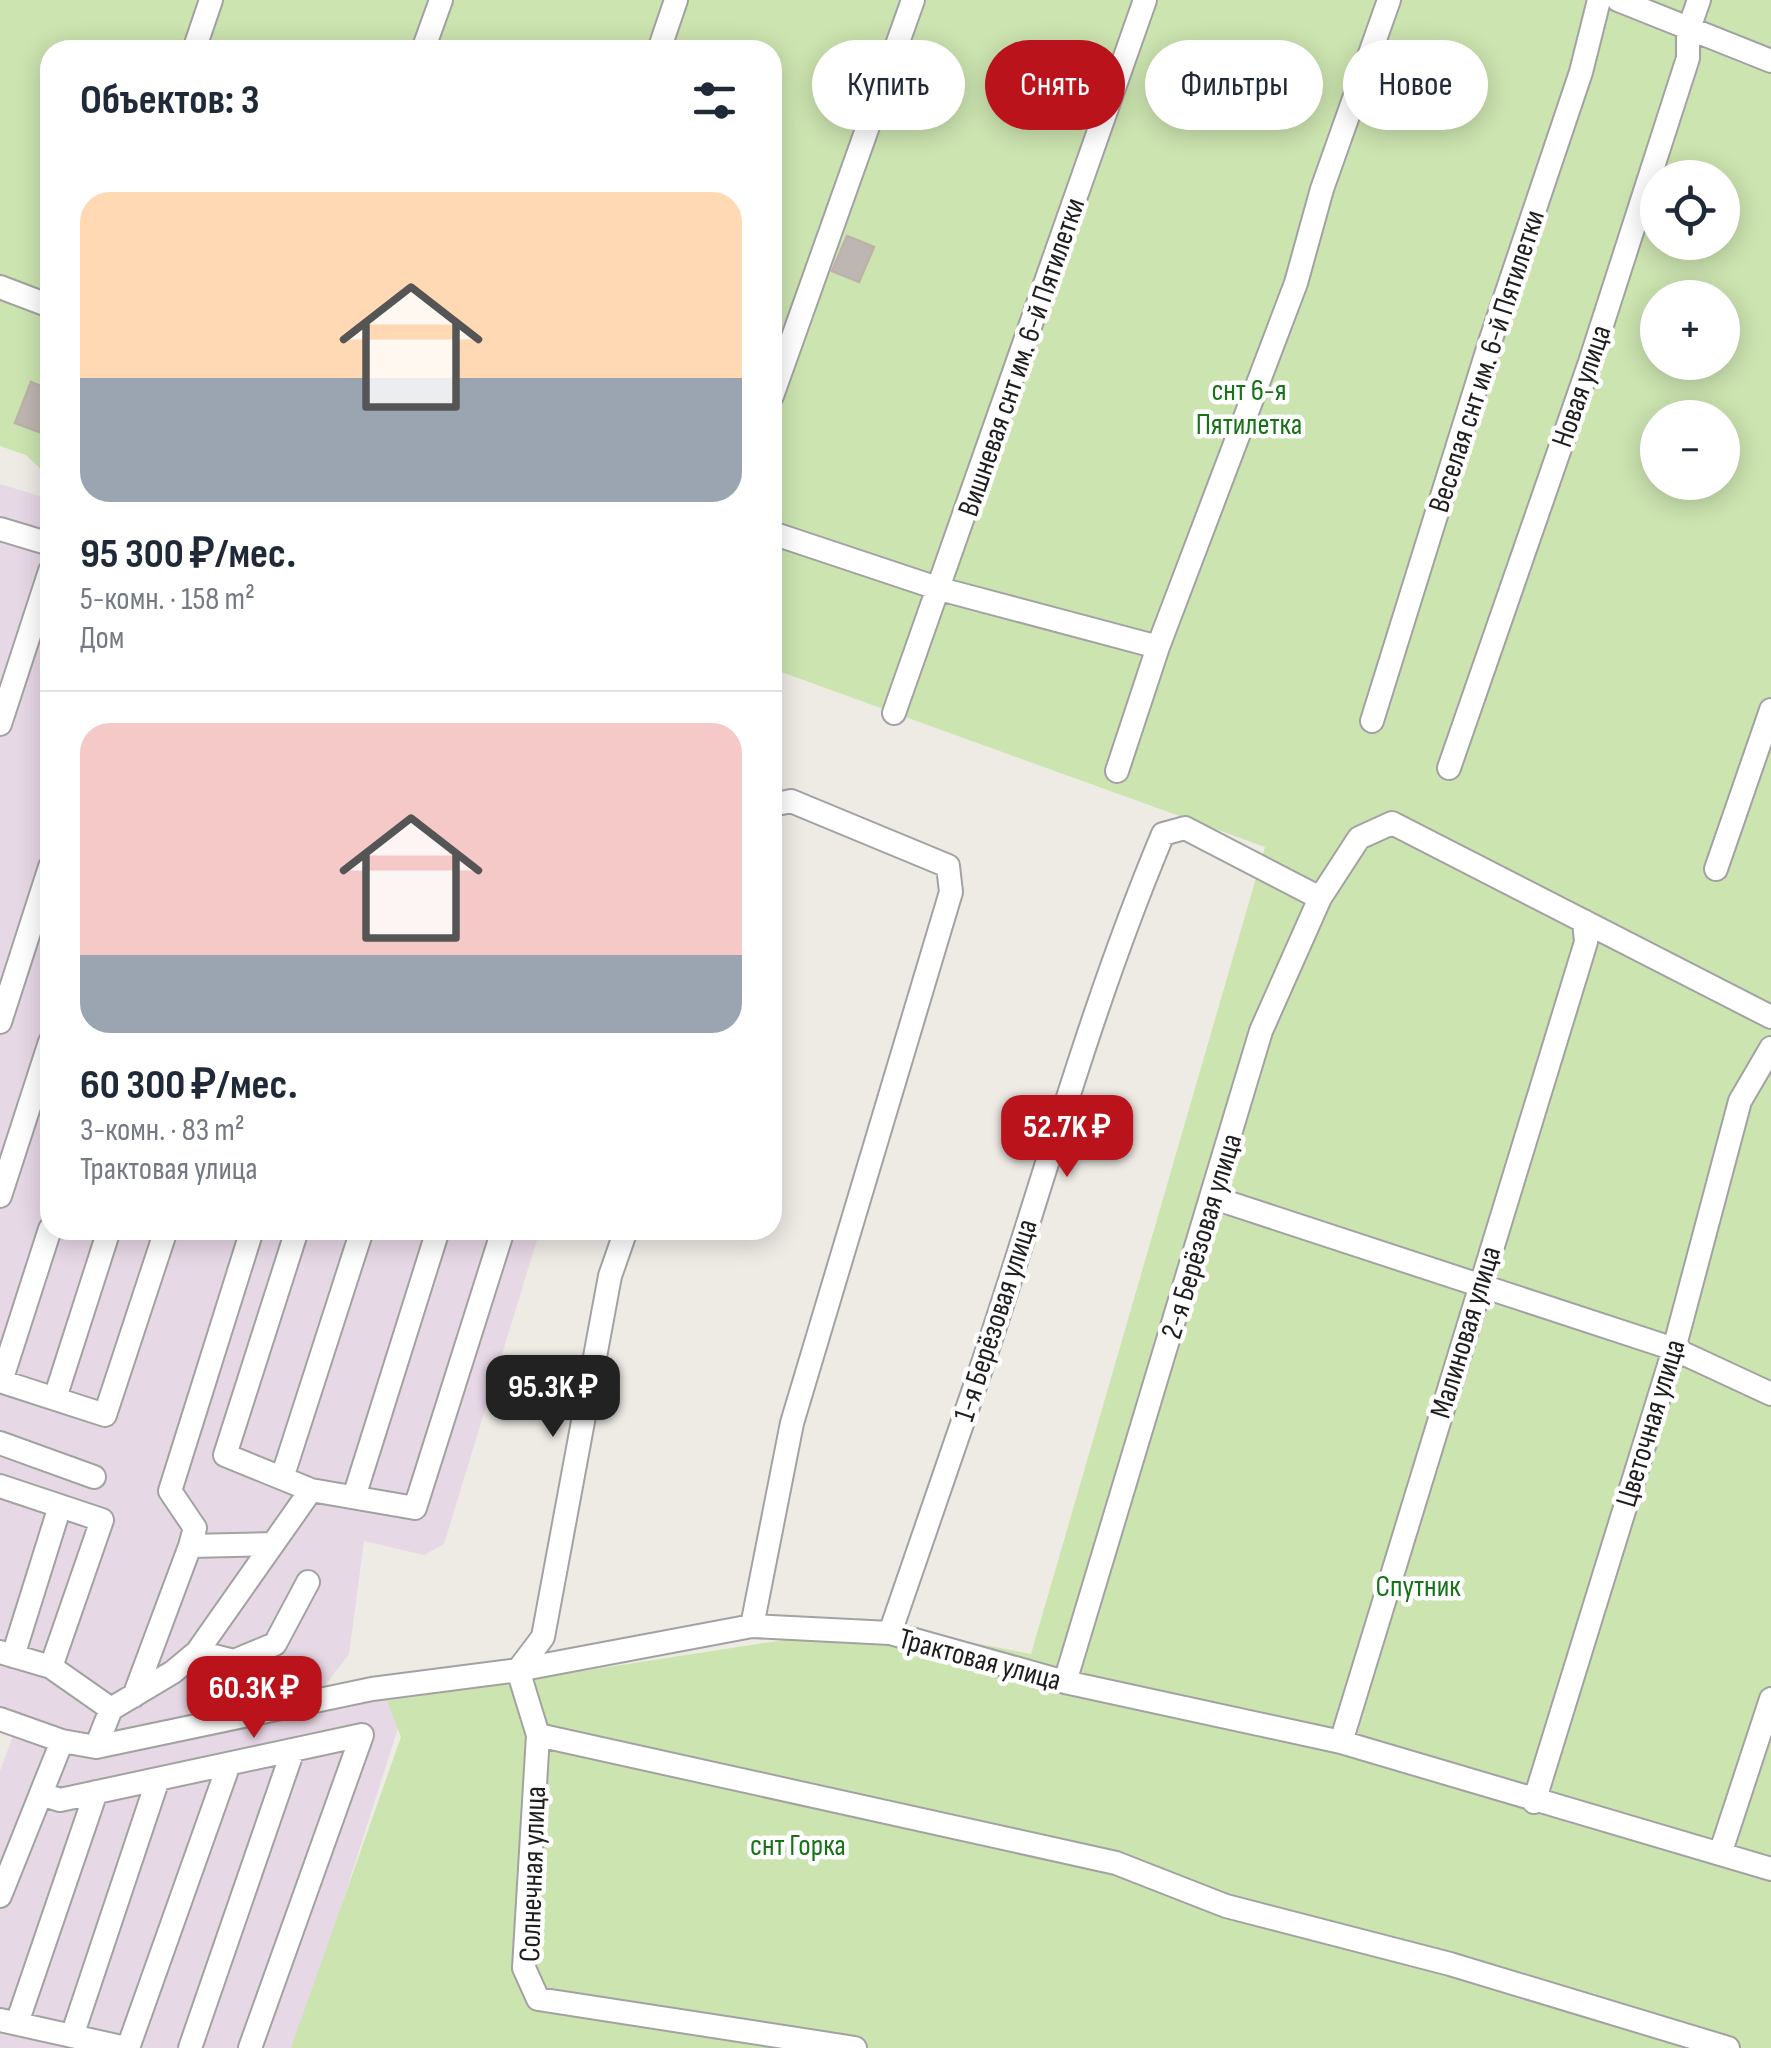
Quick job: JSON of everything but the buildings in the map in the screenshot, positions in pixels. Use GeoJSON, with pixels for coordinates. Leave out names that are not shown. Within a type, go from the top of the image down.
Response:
{"type":"FeatureCollection","features":[{"type":"Feature","properties":{"kind":"street"},"geometry":{"type":"LineString","coordinates":[[197,40],[211,0]]}},
{"type":"Feature","properties":{"kind":"street"},"geometry":{"type":"LineString","coordinates":[[426,40],[440,0]]}},
{"type":"Feature","properties":{"kind":"street"},"geometry":{"type":"LineString","coordinates":[[662,40],[676,0]]}},
{"type":"Feature","properties":{"kind":"street"},"geometry":{"type":"LineString","coordinates":[[782,368],[914,0]]}},
{"type":"Feature","properties":{"kind":"street","name":"Вишневая снт им. 6-й Пятилетки"},"geometry":{"type":"LineString","coordinates":[[894,713],[1145,0]]}},
{"type":"Feature","properties":{"kind":"street"},"geometry":{"type":"LineString","coordinates":[[1116,771],[1158,647],[1296,283],[1322,190],[1389,0]]}},
{"type":"Feature","properties":{"kind":"street","name":"Веселая снт им. 6-й Пятилетки"},"geometry":{"type":"LineString","coordinates":[[1372,721],[1490,342],[1581,72],[1599,0]]}},
{"type":"Feature","properties":{"kind":"street"},"geometry":{"type":"LineString","coordinates":[[1618,0],[1771,61]]}},
{"type":"Feature","properties":{"kind":"street","name":"Новая улица"},"geometry":{"type":"LineString","coordinates":[[1449,768],[1639,210],[1688,58],[1688,31],[1699,0]]}},
{"type":"Feature","properties":{"kind":"street"},"geometry":{"type":"LineString","coordinates":[[0,287],[40,302]]}},
{"type":"Feature","properties":{"kind":"street"},"geometry":{"type":"LineString","coordinates":[[0,529],[40,541]]}},
{"type":"Feature","properties":{"kind":"street"},"geometry":{"type":"LineString","coordinates":[[782,536],[940,588],[1158,647]]}},
{"type":"Feature","properties":{"kind":"street"},"geometry":{"type":"LineString","coordinates":[[0,724],[40,601]]}},
{"type":"Feature","properties":{"kind":"street"},"geometry":{"type":"LineString","coordinates":[[1716,868],[1771,710]]}},
{"type":"Feature","properties":{"kind":"street"},"geometry":{"type":"LineString","coordinates":[[752,1626],[792,1423],[952,892],[948,866],[791,801],[782,803]]}},
{"type":"Feature","properties":{"kind":"street","name":"2-я Берёзовая улица"},"geometry":{"type":"LineString","coordinates":[[1065,1682],[1214,1198],[1261,1031],[1320,898],[1358,838],[1392,823],[1584,922]]}},
{"type":"Feature","properties":{"kind":"street","name":"1-я Берёзовая улица"},"geometry":{"type":"LineString","coordinates":[[890,1633],[984,1359],[1075,1068],[1125,925],[1163,834],[1185,828],[1320,898]]}},
{"type":"Feature","properties":{"kind":"street"},"geometry":{"type":"LineString","coordinates":[[0,1022],[40,898]]}},
{"type":"Feature","properties":{"kind":"street"},"geometry":{"type":"LineString","coordinates":[[1584,922],[1771,1017]]}},
{"type":"Feature","properties":{"kind":"street","name":"Малиновая улица"},"geometry":{"type":"LineString","coordinates":[[1341,1742],[1586,942],[1584,922]]}},
{"type":"Feature","properties":{"kind":"street","name":"Цветочная улица"},"geometry":{"type":"LineString","coordinates":[[1534,1802],[1674,1349],[1740,1101],[1771,1048]]}},
{"type":"Feature","properties":{"kind":"street"},"geometry":{"type":"LineString","coordinates":[[0,1196],[40,1073]]}},
{"type":"Feature","properties":{"kind":"street"},"geometry":{"type":"LineString","coordinates":[[1214,1198],[1480,1282],[1674,1349],[1771,1394]]}},
{"type":"Feature","properties":{"kind":"street"},"geometry":{"type":"LineString","coordinates":[[46,1240],[1,1381],[105,1414],[163,1240]]}},
{"type":"Feature","properties":{"kind":"street"},"geometry":{"type":"LineString","coordinates":[[55,1398],[106,1240]]}},
{"type":"Feature","properties":{"kind":"street"},"geometry":{"type":"LineString","coordinates":[[134,1696],[195,1528],[170,1491],[249,1240]]}},
{"type":"Feature","properties":{"kind":"street"},"geometry":{"type":"LineString","coordinates":[[294,1240],[225,1456],[311,1490],[415,1508],[500,1240]]}},
{"type":"Feature","properties":{"kind":"street"},"geometry":{"type":"LineString","coordinates":[[282,1478],[359,1240]]}},
{"type":"Feature","properties":{"kind":"street"},"geometry":{"type":"LineString","coordinates":[[354,1498],[435,1240]]}},
{"type":"Feature","properties":{"kind":"street"},"geometry":{"type":"LineString","coordinates":[[518,1670],[543,1637],[610,1276],[623,1240]]}},
{"type":"Feature","properties":{"kind":"street"},"geometry":{"type":"LineString","coordinates":[[0,1442],[94,1477]]}},
{"type":"Feature","properties":{"kind":"street"},"geometry":{"type":"LineString","coordinates":[[0,1486],[102,1520],[51,1667]]}},
{"type":"Feature","properties":{"kind":"street"},"geometry":{"type":"LineString","coordinates":[[96,1747],[112,1709],[197,1652],[311,1490]]}},
{"type":"Feature","properties":{"kind":"street"},"geometry":{"type":"LineString","coordinates":[[60,1506],[6,1654],[51,1667],[112,1709]]}},
{"type":"Feature","properties":{"kind":"street"},"geometry":{"type":"LineString","coordinates":[[190,1546],[273,1544]]}},
{"type":"Feature","properties":{"kind":"street"},"geometry":{"type":"LineString","coordinates":[[197,1652],[234,1661],[274,1644],[308,1582]]}},
{"type":"Feature","properties":{"kind":"street","name":"Трактовая улица"},"geometry":{"type":"LineString","coordinates":[[0,1718],[62,1741],[96,1747],[372,1689],[518,1670],[752,1626],[890,1633],[1065,1682],[1341,1742],[1771,1869]]}},
{"type":"Feature","properties":{"kind":"street","name":"Солнечная улица"},"geometry":{"type":"LineString","coordinates":[[518,1670],[538,1735],[524,1968],[538,1998],[855,2048]]}},
{"type":"Feature","properties":{"kind":"street"},"geometry":{"type":"LineString","coordinates":[[1720,1854],[1771,1699]]}},
{"type":"Feature","properties":{"kind":"street"},"geometry":{"type":"LineString","coordinates":[[40,1794],[60,1800],[362,1735],[250,2048]]}},
{"type":"Feature","properties":{"kind":"street"},"geometry":{"type":"LineString","coordinates":[[538,1735],[1116,1862],[1226,1906],[1450,1964],[1728,2048]]}},
{"type":"Feature","properties":{"kind":"street"},"geometry":{"type":"LineString","coordinates":[[0,1896],[62,1741]]}},
{"type":"Feature","properties":{"kind":"street"},"geometry":{"type":"LineString","coordinates":[[190,2048],[293,1750]]}},
{"type":"Feature","properties":{"kind":"street"},"geometry":{"type":"LineString","coordinates":[[96,1792],[8,2021],[127,2048],[229,1764]]}},
{"type":"Feature","properties":{"kind":"street"},"geometry":{"type":"LineString","coordinates":[[72,2036],[158,1779]]}},
{"type":"Feature","properties":{"kind":"shaded area"},"geometry":{"type":"Polygon","coordinates":[[[0,484],[40,496],[40,1240],[537,1240],[444,1544],[424,1555],[364,1541],[349,1654],[314,1700],[412,1684],[296,2048],[0,2048],[0,1771],[17,1725],[0,1719],[0,484]]]}},
{"type":"Feature","properties":{"kind":"green space"},"geometry":{"type":"Polygon","coordinates":[[[0,0],[1771,0],[1771,2048],[291,2048],[401,1737],[387,1701],[882,1625],[1031,1654],[1265,847],[782,672],[782,40],[40,40],[40,468],[26,455],[0,446],[0,0]]]}},
{"type":"Feature","properties":{"kind":"park label","name":"снт 6-я Пятилетка"},"geometry":{"type":"Point","coordinates":[1249,407]}},
{"type":"Feature","properties":{"kind":"park label","name":"Спутник"},"geometry":{"type":"Point","coordinates":[1418,1586]}},
{"type":"Feature","properties":{"kind":"park label","name":"снт Горка"},"geometry":{"type":"Point","coordinates":[798,1845]}}]}
